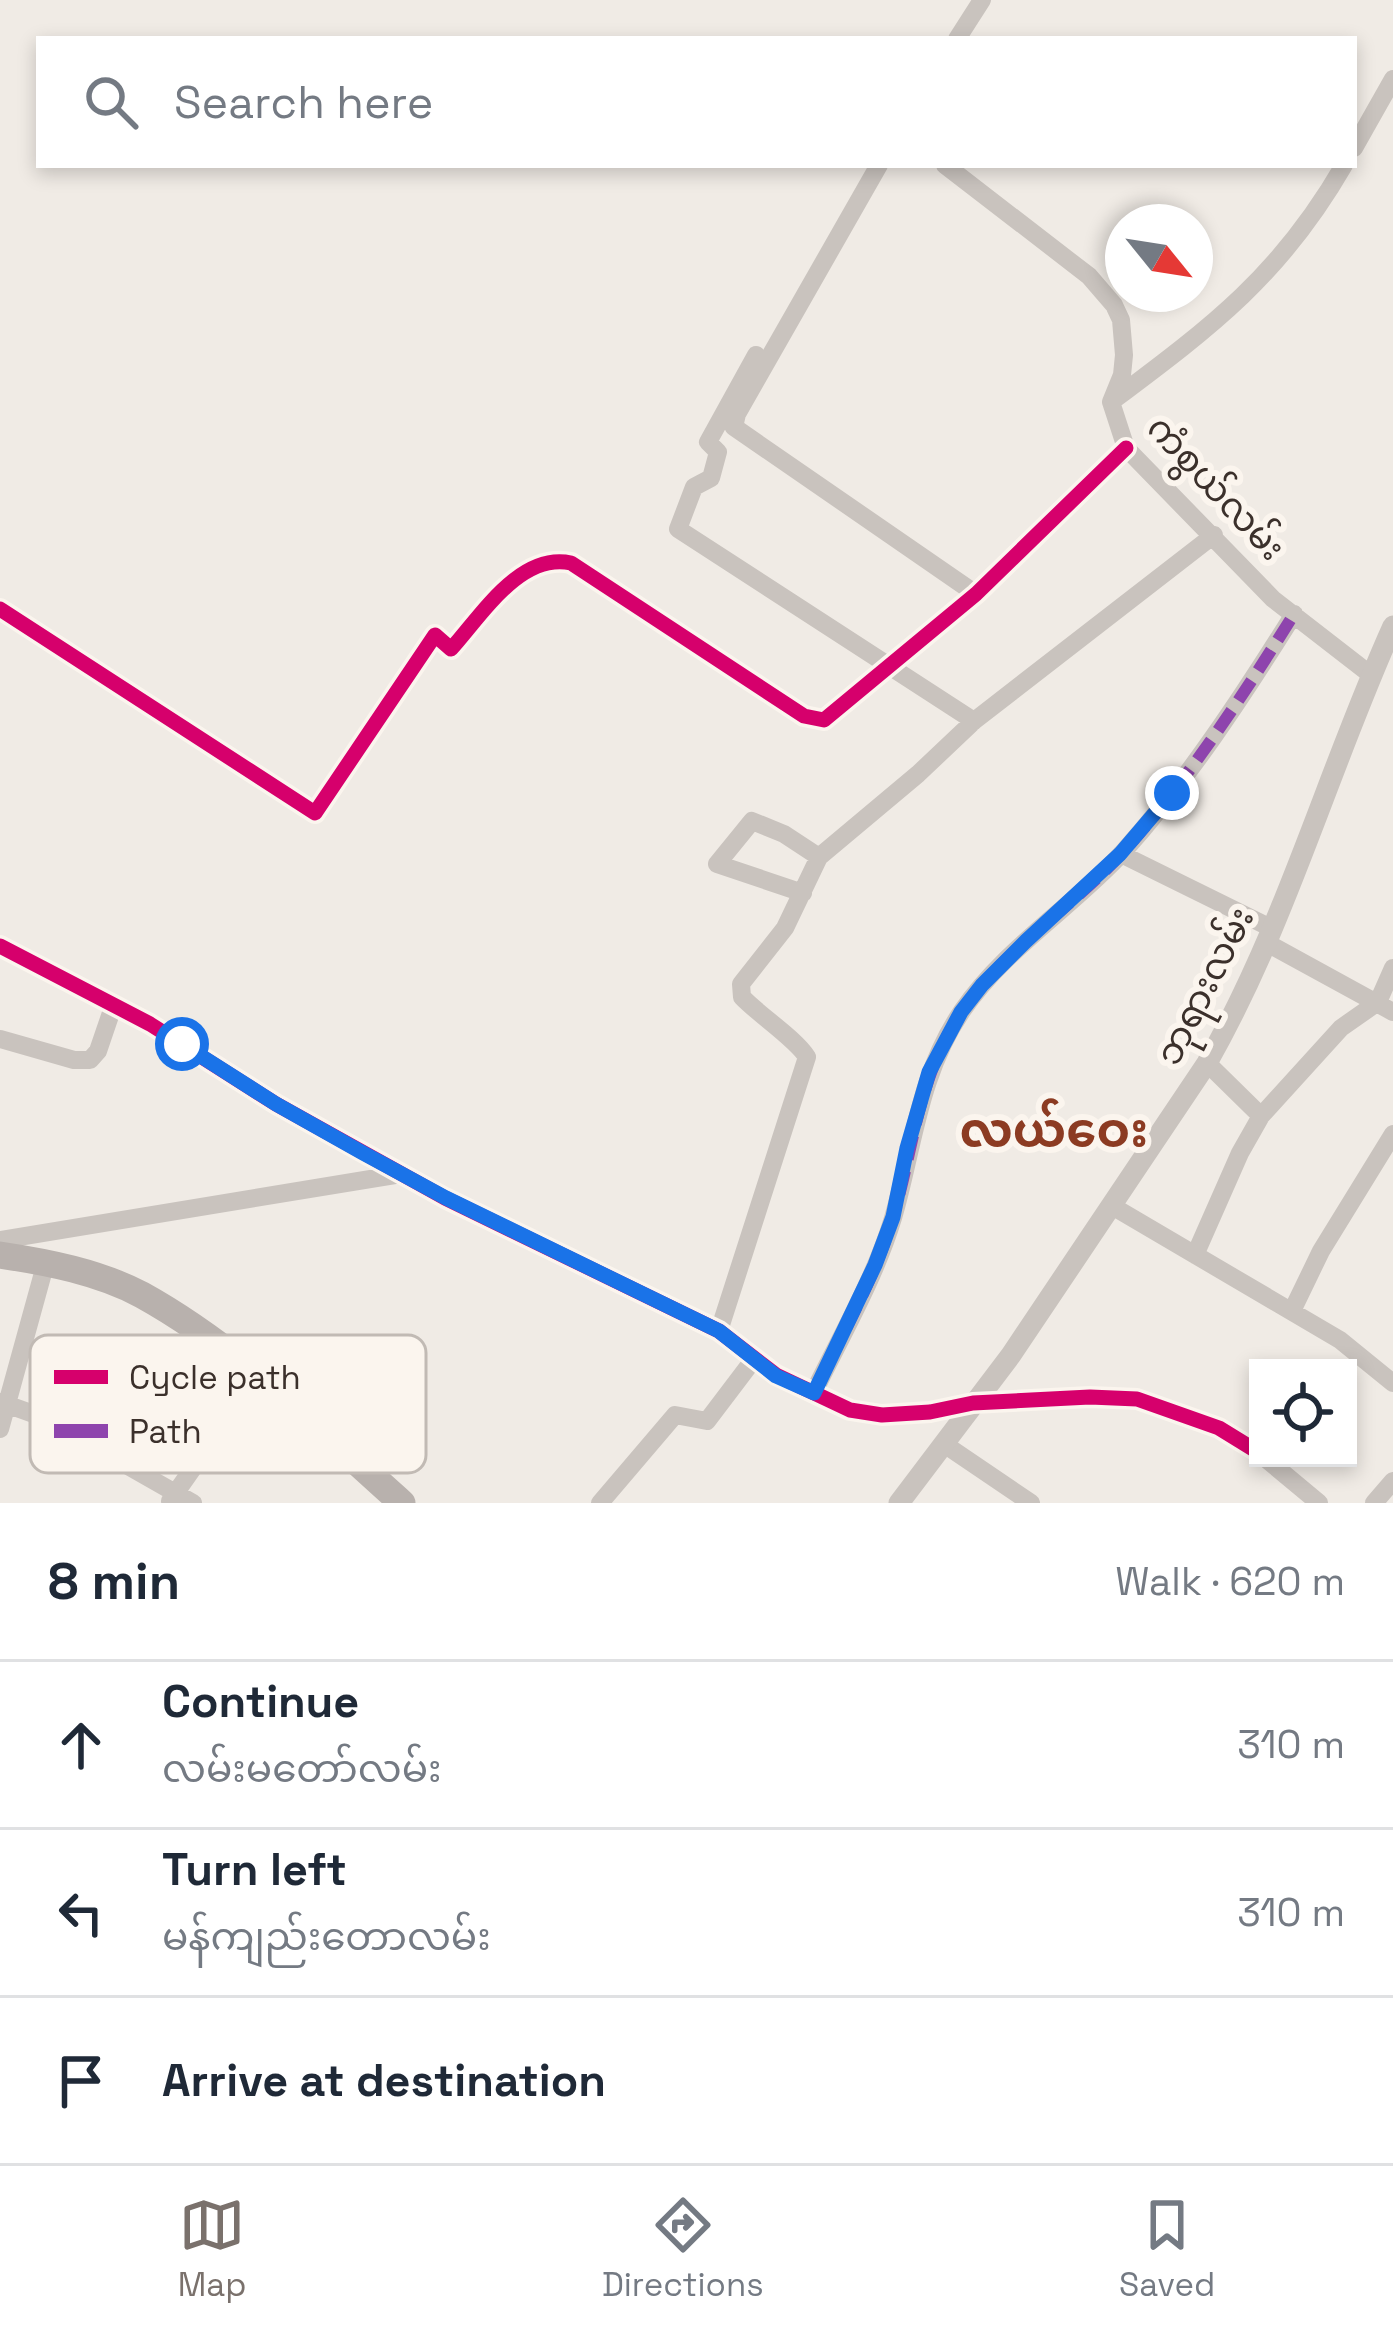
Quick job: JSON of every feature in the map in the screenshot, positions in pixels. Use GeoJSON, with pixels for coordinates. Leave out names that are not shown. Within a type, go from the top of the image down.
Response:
{"type":"FeatureCollection","features":[{"type":"Feature","properties":{"kind":"main road"},"geometry":{"type":"LineString","coordinates":[[0,1255],[46,1262],[139,1294],[197,1335]]}},
{"type":"Feature","properties":{"kind":"main road"},"geometry":{"type":"LineString","coordinates":[[367,1473],[402,1503]]}},
{"type":"Feature","properties":{"kind":"street"},"geometry":{"type":"LineString","coordinates":[[959,36],[982,0]]}},
{"type":"Feature","properties":{"kind":"street"},"geometry":{"type":"LineString","coordinates":[[1357,143],[1393,79]]}},
{"type":"Feature","properties":{"kind":"street"},"geometry":{"type":"LineString","coordinates":[[877,168],[737,414],[734,427],[976,594]]}},
{"type":"Feature","properties":{"kind":"street","name":"ကံစွယ်လမ်း"},"geometry":{"type":"LineString","coordinates":[[949,168],[1089,277],[1114,304],[1121,320],[1124,355],[1111,402],[1126,448],[1274,599],[1371,675]]}},
{"type":"Feature","properties":{"kind":"street"},"geometry":{"type":"LineString","coordinates":[[1111,402],[1206,330],[1263,278],[1316,214],[1342,168]]}},
{"type":"Feature","properties":{"kind":"street"},"geometry":{"type":"LineString","coordinates":[[756,355],[708,442],[718,452],[711,478],[694,487],[678,529],[974,721]]}},
{"type":"Feature","properties":{"kind":"street"},"geometry":{"type":"LineString","coordinates":[[0,609],[314,814],[435,635],[451,650],[520,574],[554,560],[571,563],[813,720],[837,714],[976,594],[1126,448]]}},
{"type":"Feature","properties":{"kind":"street"},"geometry":{"type":"LineString","coordinates":[[719,1331],[807,1057],[742,997],[741,984],[774,944],[819,857],[974,721],[1214,535]]}},
{"type":"Feature","properties":{"kind":"street"},"geometry":{"type":"LineString","coordinates":[[814,1393],[875,1265],[893,1217],[929,1072],[961,1012],[1011,956],[1120,854],[1172,793],[1294,614]]}},
{"type":"Feature","properties":{"kind":"street","name":"ဘုရားလမ်း"},"geometry":{"type":"LineString","coordinates":[[899,1503],[1011,1355],[1208,1063],[1270,936],[1393,626]]}},
{"type":"Feature","properties":{"kind":"street"},"geometry":{"type":"LineString","coordinates":[[803,893],[717,864],[752,821],[784,834],[819,857]]}},
{"type":"Feature","properties":{"kind":"street"},"geometry":{"type":"LineString","coordinates":[[1120,854],[1270,936],[1386,1007]]}},
{"type":"Feature","properties":{"kind":"street"},"geometry":{"type":"LineString","coordinates":[[0,946],[114,1004],[400,1174],[719,1331],[776,1376],[850,1409],[882,1415],[973,1403],[1137,1399],[1219,1428],[1249,1446]]}},
{"type":"Feature","properties":{"kind":"street"},"geometry":{"type":"LineString","coordinates":[[1386,1007],[1393,968]]}},
{"type":"Feature","properties":{"kind":"street"},"geometry":{"type":"LineString","coordinates":[[0,1039],[74,1060],[91,1060],[114,1004]]}},
{"type":"Feature","properties":{"kind":"street"},"geometry":{"type":"LineString","coordinates":[[1195,1255],[1232,1168],[1261,1116],[1341,1028],[1386,1007]]}},
{"type":"Feature","properties":{"kind":"street"},"geometry":{"type":"LineString","coordinates":[[1208,1063],[1261,1116]]}},
{"type":"Feature","properties":{"kind":"street"},"geometry":{"type":"LineString","coordinates":[[1292,1311],[1322,1251],[1393,1134]]}},
{"type":"Feature","properties":{"kind":"street"},"geometry":{"type":"LineString","coordinates":[[0,1240],[400,1174]]}},
{"type":"Feature","properties":{"kind":"street"},"geometry":{"type":"LineString","coordinates":[[1112,1206],[1340,1340],[1393,1383]]}},
{"type":"Feature","properties":{"kind":"street"},"geometry":{"type":"LineString","coordinates":[[0,1430],[46,1262]]}},
{"type":"Feature","properties":{"kind":"street"},"geometry":{"type":"LineString","coordinates":[[600,1503],[675,1415],[707,1421],[754,1359]]}},
{"type":"Feature","properties":{"kind":"street"},"geometry":{"type":"LineString","coordinates":[[944,1444],[1031,1503]]}},
{"type":"Feature","properties":{"kind":"street"},"geometry":{"type":"LineString","coordinates":[[1276,1467],[1319,1503]]}},
{"type":"Feature","properties":{"kind":"street"},"geometry":{"type":"LineString","coordinates":[[131,1473],[171,1498],[193,1503]]}},
{"type":"Feature","properties":{"kind":"street"},"geometry":{"type":"LineString","coordinates":[[171,1498],[189,1473]]}},
{"type":"Feature","properties":{"kind":"street"},"geometry":{"type":"LineString","coordinates":[[1374,1503],[1393,1481]]}},
{"type":"Feature","properties":{"kind":"marked path"},"geometry":{"type":"LineString","coordinates":[[814,1392],[886,1240],[926,1086],[962,1011],[998,967],[1104,871],[1147,824],[1214,736],[1294,614]]}},
{"type":"Feature","properties":{"kind":"cycle path"},"geometry":{"type":"LineString","coordinates":[[0,609],[315,813],[435,635],[451,649],[503,590],[535,567],[571,563],[804,716],[824,720],[976,594],[1126,448]]}},
{"type":"Feature","properties":{"kind":"cycle path"},"geometry":{"type":"LineString","coordinates":[[0,946],[150,1024],[276,1104],[445,1198],[719,1331],[776,1375],[850,1410],[882,1415],[973,1403],[1137,1399],[1219,1428],[1249,1446]]}},
{"type":"Feature","properties":{"kind":"district","name":"လယ်ဝေး"},"geometry":{"type":"Point","coordinates":[1054,1130]}},
{"type":"Feature","properties":{"kind":"route"},"geometry":{"type":"LineString","coordinates":[[182,1044],[276,1104],[446,1198],[719,1331],[776,1376],[814,1393],[875,1265],[893,1217],[929,1072],[961,1012],[1026,941],[1120,854],[1172,793]]}}]}
